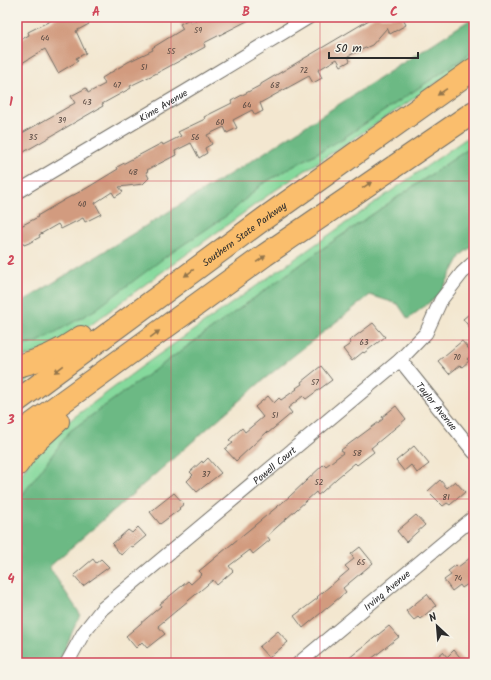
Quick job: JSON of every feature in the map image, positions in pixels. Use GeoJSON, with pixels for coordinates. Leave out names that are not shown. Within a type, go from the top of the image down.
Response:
{"type":"FeatureCollection","features":[{"type":"Feature","properties":{"kind":"highway","name":"Southern State Parkway"},"geometry":{"type":"LineString","coordinates":[[17,401],[158,296],[474,69]]}},
{"type":"Feature","properties":{"kind":"highway"},"geometry":{"type":"LineString","coordinates":[[17,436],[283,243],[474,112]]}},
{"type":"Feature","properties":{"kind":"highway"},"geometry":{"type":"LineString","coordinates":[[17,366],[36,361],[52,354],[83,335],[158,296]]}},
{"type":"Feature","properties":{"kind":"highway"},"geometry":{"type":"LineString","coordinates":[[17,465],[38,439],[79,405],[124,357]]}},
{"type":"Feature","properties":{"kind":"street","name":"Kime Avenue"},"geometry":{"type":"LineString","coordinates":[[17,192],[186,92],[308,17]]}},
{"type":"Feature","properties":{"kind":"street","name":"Powell Court"},"geometry":{"type":"LineString","coordinates":[[67,663],[84,632],[102,610],[400,360],[426,333],[442,300],[462,273],[474,262]]}},
{"type":"Feature","properties":{"kind":"street","name":"Taylor Avenue"},"geometry":{"type":"LineString","coordinates":[[400,360],[474,452]]}},
{"type":"Feature","properties":{"kind":"street","name":"Irving Avenue"},"geometry":{"type":"LineString","coordinates":[[299,663],[474,517]]}},
{"type":"Feature","properties":{"kind":"green space"},"geometry":{"type":"Polygon","coordinates":[[[474,17],[474,51],[342,139],[262,184],[229,214],[168,255],[95,310],[38,342],[17,347],[17,305],[256,158],[474,17]]]}},
{"type":"Feature","properties":{"kind":"green space"},"geometry":{"type":"Polygon","coordinates":[[[474,51],[474,57],[271,193],[67,343],[17,359],[17,347],[38,342],[229,214],[262,184],[342,139],[474,51]]]}},
{"type":"Feature","properties":{"kind":"green space"},"geometry":{"type":"Polygon","coordinates":[[[474,133],[474,145],[329,244],[70,431],[17,503],[17,485],[20,476],[38,448],[61,427],[144,365],[474,133]]]}},
{"type":"Feature","properties":{"kind":"green space"},"geometry":{"type":"Polygon","coordinates":[[[474,145],[474,245],[461,255],[440,294],[408,319],[398,304],[370,295],[263,380],[49,567],[80,614],[59,663],[17,663],[17,502],[70,431],[329,244],[474,145]]]}},
{"type":"Feature","properties":{"kind":"green space"},"geometry":{"type":"Polygon","coordinates":[[[33,370],[35,374],[17,390],[17,374],[33,370]]]}},
{"type":"Feature","properties":{"kind":"building"},"geometry":{"type":"Polygon","coordinates":[[[58,17],[85,17],[89,24],[76,31],[86,53],[76,58],[78,61],[58,73],[45,49],[22,63],[17,55],[17,42],[29,35],[28,32],[58,17]]]}},
{"type":"Feature","properties":{"kind":"building"},"geometry":{"type":"Polygon","coordinates":[[[203,17],[255,17],[204,43],[205,47],[130,86],[131,88],[102,104],[103,106],[17,156],[17,136],[75,103],[71,96],[86,88],[88,93],[105,84],[102,78],[128,62],[153,50],[152,48],[183,29],[180,24],[189,19],[191,23],[203,17]]]}},
{"type":"Feature","properties":{"kind":"building"},"geometry":{"type":"Polygon","coordinates":[[[374,17],[402,17],[406,25],[390,34],[387,28],[372,45],[348,56],[350,61],[341,66],[337,59],[318,70],[322,78],[313,83],[309,76],[260,103],[263,111],[255,115],[252,110],[233,120],[237,128],[227,133],[224,127],[207,135],[212,144],[205,148],[207,153],[199,158],[191,143],[175,151],[176,155],[147,170],[148,171],[146,172],[149,178],[143,184],[119,187],[123,192],[115,197],[112,192],[95,203],[101,214],[85,222],[83,218],[61,229],[58,224],[39,235],[40,237],[29,243],[24,245],[22,242],[17,245],[17,228],[87,188],[118,169],[117,167],[162,143],[163,145],[181,136],[178,132],[205,119],[204,117],[232,103],[231,101],[261,85],[374,17]]]}},
{"type":"Feature","properties":{"kind":"building"},"geometry":{"type":"Polygon","coordinates":[[[474,310],[474,333],[463,319],[474,310]]]}},
{"type":"Feature","properties":{"kind":"building"},"geometry":{"type":"Polygon","coordinates":[[[373,323],[385,337],[352,361],[343,349],[349,345],[349,341],[373,323]]]}},
{"type":"Feature","properties":{"kind":"building"},"geometry":{"type":"Polygon","coordinates":[[[462,341],[473,354],[467,359],[469,361],[462,367],[460,365],[449,374],[438,361],[462,341]]]}},
{"type":"Feature","properties":{"kind":"building"},"geometry":{"type":"Polygon","coordinates":[[[321,366],[332,380],[306,399],[303,396],[288,408],[292,413],[268,433],[267,432],[236,461],[225,449],[233,443],[229,440],[242,428],[245,432],[263,417],[255,407],[268,396],[274,403],[279,398],[281,400],[297,389],[296,388],[302,384],[301,382],[321,366]]]}},
{"type":"Feature","properties":{"kind":"building"},"geometry":{"type":"Polygon","coordinates":[[[396,406],[406,419],[371,448],[374,452],[357,465],[355,463],[318,495],[316,492],[267,536],[270,540],[253,554],[250,550],[229,566],[233,571],[217,585],[213,580],[158,626],[165,634],[147,648],[142,642],[136,648],[126,636],[161,606],[160,604],[188,581],[191,584],[202,574],[199,571],[289,497],[324,464],[326,466],[343,453],[341,450],[383,419],[382,417],[396,406]]]}},
{"type":"Feature","properties":{"kind":"building"},"geometry":{"type":"Polygon","coordinates":[[[414,446],[429,464],[417,473],[411,465],[404,471],[396,461],[414,446]]]}},
{"type":"Feature","properties":{"kind":"building"},"geometry":{"type":"Polygon","coordinates":[[[208,458],[221,473],[197,492],[187,481],[193,475],[190,472],[202,461],[203,463],[208,458]]]}},
{"type":"Feature","properties":{"kind":"building"},"geometry":{"type":"Polygon","coordinates":[[[440,480],[447,488],[455,481],[465,492],[450,505],[447,503],[443,506],[428,491],[440,480]]]}},
{"type":"Feature","properties":{"kind":"building"},"geometry":{"type":"Polygon","coordinates":[[[174,493],[184,504],[179,508],[180,509],[160,524],[150,512],[174,493]]]}},
{"type":"Feature","properties":{"kind":"building"},"geometry":{"type":"Polygon","coordinates":[[[416,515],[425,525],[406,542],[397,531],[416,515]]]}},
{"type":"Feature","properties":{"kind":"building"},"geometry":{"type":"Polygon","coordinates":[[[138,527],[146,536],[121,555],[112,544],[128,530],[132,533],[138,527]]]}},
{"type":"Feature","properties":{"kind":"building"},"geometry":{"type":"Polygon","coordinates":[[[360,547],[373,563],[343,588],[346,592],[303,628],[294,616],[318,598],[317,597],[349,570],[345,566],[354,559],[351,554],[360,547]]]}},
{"type":"Feature","properties":{"kind":"building"},"geometry":{"type":"Polygon","coordinates":[[[474,555],[474,580],[462,588],[460,585],[452,591],[444,580],[451,575],[448,571],[456,565],[458,567],[474,555]]]}},
{"type":"Feature","properties":{"kind":"building"},"geometry":{"type":"Polygon","coordinates":[[[93,559],[96,563],[101,559],[109,567],[83,586],[74,575],[93,559]]]}},
{"type":"Feature","properties":{"kind":"building"},"geometry":{"type":"Polygon","coordinates":[[[427,594],[436,606],[420,619],[418,617],[414,620],[406,611],[427,594]]]}},
{"type":"Feature","properties":{"kind":"building"},"geometry":{"type":"Polygon","coordinates":[[[389,626],[399,637],[366,663],[343,663],[389,626]]]}},
{"type":"Feature","properties":{"kind":"building"},"geometry":{"type":"Polygon","coordinates":[[[278,631],[288,642],[269,658],[259,647],[278,631]]]}},
{"type":"Feature","properties":{"kind":"building"},"geometry":{"type":"Polygon","coordinates":[[[454,650],[465,663],[429,663],[443,652],[447,657],[454,650]]]}}]}
